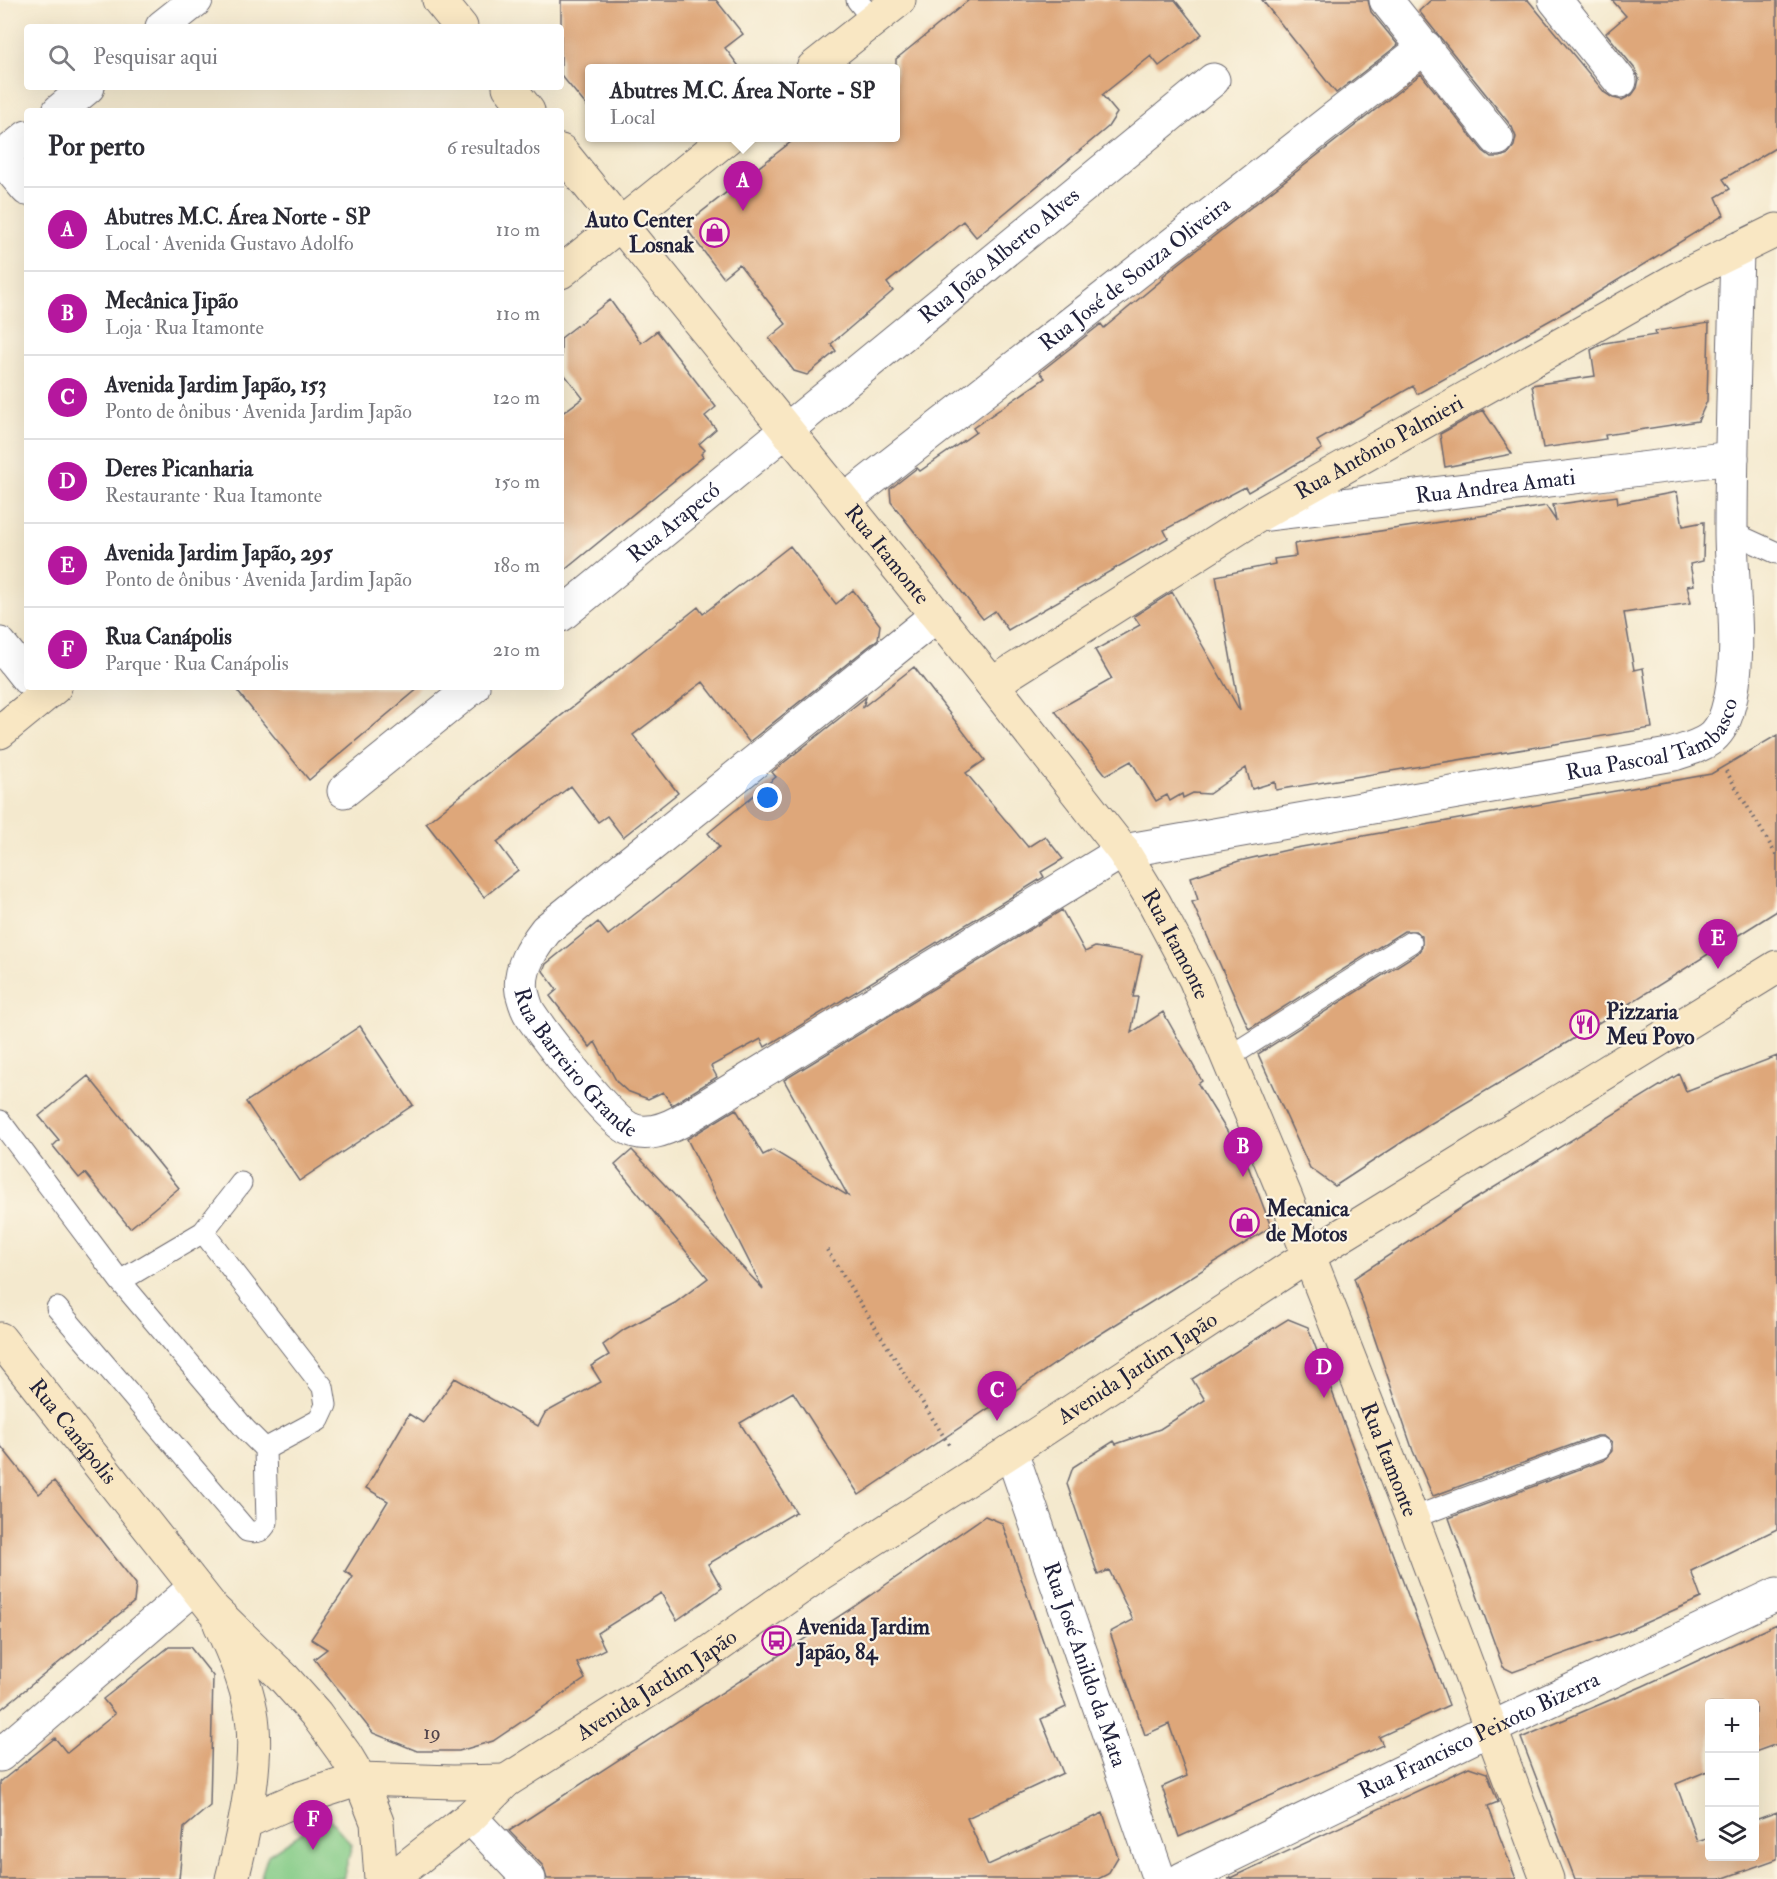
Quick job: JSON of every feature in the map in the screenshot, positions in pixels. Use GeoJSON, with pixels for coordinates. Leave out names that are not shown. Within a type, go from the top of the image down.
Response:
{"type":"FeatureCollection","features":[{"type":"Feature","properties":{"kind":"main road"},"geometry":{"type":"LineString","coordinates":[[439,0],[459,24]]}},
{"type":"Feature","properties":{"kind":"main road"},"geometry":{"type":"LineString","coordinates":[[817,64],[865,10],[899,0]]}},
{"type":"Feature","properties":{"kind":"main road"},"geometry":{"type":"LineString","coordinates":[[511,90],[526,108]]}},
{"type":"Feature","properties":{"kind":"main road"},"geometry":{"type":"LineString","coordinates":[[564,269],[722,142]]}},
{"type":"Feature","properties":{"kind":"main road","name":"Rua Itamonte"},"geometry":{"type":"LineString","coordinates":[[564,156],[937,615],[1123,851],[1195,979],[1229,1057],[1412,1518],[1547,1879]]}},
{"type":"Feature","properties":{"kind":"main road","name":"Rua Antônio Palmieri"},"geometry":{"type":"LineString","coordinates":[[992,684],[1259,514],[1677,279],[1763,242]]}},
{"type":"Feature","properties":{"kind":"main road"},"geometry":{"type":"LineString","coordinates":[[0,732],[37,690]]}},
{"type":"Feature","properties":{"kind":"main road","name":"Avenida Jardim Japão"},"geometry":{"type":"LineString","coordinates":[[391,1879],[470,1817],[506,1781],[708,1653],[821,1573],[1308,1256],[1777,967]]}},
{"type":"Feature","properties":{"kind":"main road","name":"Rua Canápolis"},"geometry":{"type":"LineString","coordinates":[[0,1339],[204,1598],[283,1677],[316,1714],[360,1779],[377,1822],[381,1879]]}},
{"type":"Feature","properties":{"kind":"main road","name":"Rua Canápolis"},"geometry":{"type":"LineString","coordinates":[[204,1598],[245,1685],[252,1714],[252,1749],[245,1822],[232,1879]]}},
{"type":"Feature","properties":{"kind":"main road"},"geometry":{"type":"LineString","coordinates":[[245,1822],[298,1799],[360,1779],[442,1782],[506,1781]]}},
{"type":"Feature","properties":{"kind":"street"},"geometry":{"type":"LineString","coordinates":[[166,24],[196,0]]}},
{"type":"Feature","properties":{"kind":"street"},"geometry":{"type":"LineString","coordinates":[[1386,0],[1497,139]]}},
{"type":"Feature","properties":{"kind":"street"},"geometry":{"type":"LineString","coordinates":[[1555,0],[1620,81]]}},
{"type":"Feature","properties":{"kind":"street","name":"Rua José de Souza Oliveira"},"geometry":{"type":"LineString","coordinates":[[844,501],[1425,47]]}},
{"type":"Feature","properties":{"kind":"street","name":"Rua João Alberto Alves"},"geometry":{"type":"LineString","coordinates":[[787,432],[1213,80]]}},
{"type":"Feature","properties":{"kind":"street"},"geometry":{"type":"LineString","coordinates":[[63,108],[84,90]]}},
{"type":"Feature","properties":{"kind":"street"},"geometry":{"type":"LineString","coordinates":[[24,139],[1,158],[24,185]]}},
{"type":"Feature","properties":{"kind":"street","name":"Rua Pascoal Tambasco"},"geometry":{"type":"LineString","coordinates":[[1123,851],[1674,754],[1709,742],[1727,712],[1733,679],[1732,458],[1763,242]]}},
{"type":"Feature","properties":{"kind":"street","name":"Rua Arapecó"},"geometry":{"type":"LineString","coordinates":[[564,613],[787,432]]}},
{"type":"Feature","properties":{"kind":"street","name":"Rua Andrea Amati"},"geometry":{"type":"LineString","coordinates":[[1259,514],[1732,458]]}},
{"type":"Feature","properties":{"kind":"street","name":"Rua Barreiro Grande"},"geometry":{"type":"LineString","coordinates":[[937,615],[546,930],[529,952],[522,990],[528,1012],[597,1099],[629,1129],[646,1132],[662,1131],[721,1098],[1123,851]]}},
{"type":"Feature","properties":{"kind":"street"},"geometry":{"type":"LineString","coordinates":[[0,644],[24,670]]}},
{"type":"Feature","properties":{"kind":"street"},"geometry":{"type":"LineString","coordinates":[[344,792],[468,690]]}},
{"type":"Feature","properties":{"kind":"street","name":"Rua José Anildo da Mata"},"geometry":{"type":"LineString","coordinates":[[1011,1451],[1159,1879]]}},
{"type":"Feature","properties":{"kind":"street","name":"Rua Francisco Peixoto Bizerra"},"geometry":{"type":"LineString","coordinates":[[1182,1879],[1489,1729],[1777,1594]]}},
{"type":"Feature","properties":{"kind":"street"},"geometry":{"type":"LineString","coordinates":[[0,1755],[204,1598]]}},
{"type":"Feature","properties":{"kind":"street"},"geometry":{"type":"LineString","coordinates":[[470,1817],[529,1879]]}},
{"type":"Feature","properties":{"kind":"lane"},"geometry":{"type":"LineString","coordinates":[[1731,532],[1777,553]]}},
{"type":"Feature","properties":{"kind":"lane"},"geometry":{"type":"LineString","coordinates":[[1229,1057],[1411,942]]}},
{"type":"Feature","properties":{"kind":"lane"},"geometry":{"type":"LineString","coordinates":[[0,1122],[120,1281],[245,1429],[265,1449],[267,1522],[263,1530],[256,1533],[247,1531],[57,1308]]}},
{"type":"Feature","properties":{"kind":"lane"},"geometry":{"type":"LineString","coordinates":[[120,1281],[202,1232],[242,1183]]}},
{"type":"Feature","properties":{"kind":"lane"},"geometry":{"type":"LineString","coordinates":[[202,1232],[323,1387],[326,1405],[319,1420],[277,1440],[265,1449]]}},
{"type":"Feature","properties":{"kind":"lane"},"geometry":{"type":"LineString","coordinates":[[1412,1518],[1600,1448]]}},
{"type":"Feature","properties":{"kind":"path"},"geometry":{"type":"LineString","coordinates":[[1709,742],[1777,856]]}},
{"type":"Feature","properties":{"kind":"path"},"geometry":{"type":"LineString","coordinates":[[827,1250],[945,1438]]}},
{"type":"Feature","properties":{"kind":"green space"},"geometry":{"type":"Polygon","coordinates":[[[327,1816],[352,1845],[343,1879],[260,1879],[268,1855],[327,1816]]]}},
{"type":"Feature","properties":{"kind":"building"},"geometry":{"type":"Polygon","coordinates":[[[561,0],[716,0],[743,34],[725,48],[737,64],[585,64],[585,104],[564,79],[564,24],[561,24],[561,0]]]}},
{"type":"Feature","properties":{"kind":"building"},"geometry":{"type":"Polygon","coordinates":[[[969,0],[1175,0],[1202,34],[1159,66],[1151,56],[1102,95],[1117,113],[1108,127],[976,237],[963,221],[887,283],[893,291],[831,344],[836,351],[807,375],[794,371],[769,338],[786,324],[739,264],[723,277],[689,232],[690,221],[791,142],[900,142],[900,64],[896,64],[896,59],[969,0]]]}},
{"type":"Feature","properties":{"kind":"building"},"geometry":{"type":"Polygon","coordinates":[[[1262,0],[1368,0],[1371,12],[1398,45],[1336,93],[1262,0]]]}},
{"type":"Feature","properties":{"kind":"building"},"geometry":{"type":"Polygon","coordinates":[[[1431,0],[1528,0],[1605,93],[1622,100],[1632,95],[1639,79],[1635,69],[1606,33],[1626,16],[1612,0],[1777,0],[1777,147],[1723,179],[1730,189],[1716,197],[1724,215],[1574,307],[1417,394],[1413,386],[1317,441],[1322,449],[1248,492],[1245,487],[1164,530],[1168,538],[1008,630],[995,611],[983,619],[891,502],[890,489],[917,468],[920,471],[976,432],[973,428],[1045,378],[1040,372],[1101,324],[1104,328],[1164,278],[1163,276],[1421,74],[1483,151],[1491,157],[1500,157],[1508,154],[1514,146],[1516,137],[1512,127],[1419,11],[1431,0]]]}},
{"type":"Feature","properties":{"kind":"building"},"geometry":{"type":"Polygon","coordinates":[[[610,300],[641,343],[657,331],[716,407],[705,416],[716,429],[699,444],[705,450],[701,454],[703,457],[564,571],[564,412],[583,398],[564,374],[564,336],[610,300]]]}},
{"type":"Feature","properties":{"kind":"building"},"geometry":{"type":"Polygon","coordinates":[[[1709,323],[1707,401],[1698,421],[1605,435],[1606,439],[1543,448],[1532,385],[1595,376],[1591,350],[1604,343],[1656,335],[1655,331],[1709,323]]]}},
{"type":"Feature","properties":{"kind":"building"},"geometry":{"type":"Polygon","coordinates":[[[1483,410],[1512,454],[1445,467],[1440,434],[1483,410]]]}},
{"type":"Feature","properties":{"kind":"building"},"geometry":{"type":"Polygon","coordinates":[[[1677,492],[1683,526],[1704,522],[1703,561],[1690,564],[1694,585],[1687,586],[1691,603],[1624,613],[1634,670],[1643,668],[1652,728],[1276,790],[1275,782],[1252,789],[1246,768],[1209,794],[1193,793],[1183,798],[1182,794],[1170,801],[1167,795],[1156,801],[1131,761],[1106,775],[1055,711],[1112,679],[1095,650],[1140,625],[1134,616],[1172,592],[1240,711],[1216,576],[1275,564],[1274,559],[1296,556],[1294,544],[1546,506],[1556,521],[1553,505],[1617,496],[1618,503],[1677,492]]]}},
{"type":"Feature","properties":{"kind":"building"},"geometry":{"type":"Polygon","coordinates":[[[790,546],[836,604],[853,590],[880,625],[878,639],[749,742],[703,682],[633,735],[678,793],[623,837],[607,816],[598,822],[571,786],[497,842],[518,870],[484,897],[426,823],[698,607],[703,614],[790,546]]]}},
{"type":"Feature","properties":{"kind":"building"},"geometry":{"type":"Polygon","coordinates":[[[914,667],[985,760],[966,773],[1028,847],[1045,836],[1063,859],[1041,872],[1044,877],[765,1047],[761,1039],[711,1066],[717,1077],[672,1105],[663,1092],[648,1099],[627,1091],[617,1082],[595,1042],[590,1047],[550,996],[557,990],[543,971],[546,964],[598,922],[608,935],[675,883],[719,847],[708,833],[776,777],[772,772],[866,697],[863,707],[914,667]]]}},
{"type":"Feature","properties":{"kind":"building"},"geometry":{"type":"Polygon","coordinates":[[[236,690],[416,690],[309,780],[236,690]]]}},
{"type":"Feature","properties":{"kind":"building"},"geometry":{"type":"Polygon","coordinates":[[[1777,735],[1777,911],[1568,1042],[1430,1124],[1335,1186],[1310,1168],[1258,1054],[1418,953],[1422,947],[1422,936],[1416,931],[1404,931],[1249,1029],[1192,902],[1198,900],[1191,877],[1239,861],[1296,848],[1711,774],[1777,735]]]}},
{"type":"Feature","properties":{"kind":"building"},"geometry":{"type":"Polygon","coordinates":[[[1062,910],[1085,952],[1095,947],[1142,955],[1133,997],[1138,997],[1131,1033],[1163,1012],[1202,1081],[1198,1084],[1235,1144],[1239,1142],[1271,1227],[1086,1343],[859,1495],[793,1392],[740,1423],[796,1512],[708,1564],[722,1588],[677,1620],[661,1593],[597,1633],[605,1649],[577,1663],[585,1679],[493,1741],[459,1751],[417,1751],[373,1733],[314,1659],[327,1649],[311,1639],[353,1577],[345,1571],[388,1501],[366,1488],[409,1414],[423,1423],[455,1378],[538,1426],[545,1413],[601,1382],[591,1366],[609,1355],[603,1345],[625,1329],[675,1303],[708,1278],[615,1165],[632,1150],[763,1289],[687,1139],[736,1109],[763,1155],[773,1150],[848,1196],[784,1080],[1062,910]]]}},
{"type":"Feature","properties":{"kind":"building"},"geometry":{"type":"Polygon","coordinates":[[[360,1026],[413,1105],[299,1181],[246,1102],[360,1026]]]}},
{"type":"Feature","properties":{"kind":"building"},"geometry":{"type":"Polygon","coordinates":[[[1777,1056],[1777,1529],[1691,1571],[1701,1598],[1627,1631],[1513,1672],[1503,1667],[1449,1518],[1604,1460],[1612,1451],[1612,1443],[1603,1436],[1596,1436],[1433,1496],[1413,1451],[1354,1278],[1467,1204],[1679,1074],[1686,1091],[1777,1056]]]}},
{"type":"Feature","properties":{"kind":"building"},"geometry":{"type":"Polygon","coordinates":[[[88,1076],[179,1188],[130,1228],[85,1173],[79,1178],[53,1146],[59,1140],[39,1116],[88,1076]]]}},
{"type":"Feature","properties":{"kind":"building"},"geometry":{"type":"Polygon","coordinates":[[[1288,1319],[1308,1327],[1449,1705],[1379,1737],[1383,1745],[1179,1837],[1162,1787],[1187,1776],[1169,1724],[1145,1735],[1110,1632],[1133,1620],[1109,1570],[1098,1575],[1067,1484],[1073,1467],[1114,1441],[1116,1444],[1160,1429],[1205,1400],[1192,1379],[1288,1319]]]}},
{"type":"Feature","properties":{"kind":"building"},"geometry":{"type":"Polygon","coordinates":[[[0,1445],[39,1494],[54,1481],[136,1584],[134,1602],[0,1710],[0,1445]]]}},
{"type":"Feature","properties":{"kind":"building"},"geometry":{"type":"Polygon","coordinates":[[[985,1516],[1002,1523],[1066,1707],[1041,1719],[1063,1773],[967,1818],[988,1865],[1103,1813],[1118,1857],[1108,1874],[1098,1879],[547,1879],[543,1866],[509,1831],[855,1606],[985,1516]]]}},
{"type":"Feature","properties":{"kind":"building"},"geometry":{"type":"Polygon","coordinates":[[[1777,1624],[1777,1744],[1759,1751],[1759,1699],[1705,1699],[1705,1772],[1676,1784],[1697,1841],[1705,1839],[1705,1861],[1759,1861],[1759,1819],[1777,1812],[1777,1859],[1721,1879],[1575,1879],[1521,1738],[1643,1686],[1777,1624]]]}},
{"type":"Feature","properties":{"kind":"building"},"geometry":{"type":"Polygon","coordinates":[[[169,1647],[190,1647],[213,1676],[210,1806],[184,1828],[179,1879],[0,1879],[0,1782],[55,1738],[67,1753],[115,1714],[103,1699],[169,1647]]]}},
{"type":"Feature","properties":{"kind":"building"},"geometry":{"type":"Polygon","coordinates":[[[1469,1767],[1487,1773],[1498,1802],[1488,1806],[1516,1879],[1228,1879],[1469,1767]]]}},
{"type":"Feature","properties":{"kind":"place","name":"Abutres M.C. Área Norte - SP"},"geometry":{"type":"Point","coordinates":[743,211]}},
{"type":"Feature","properties":{"kind":"place","name":"Auto Center Losnak"},"geometry":{"type":"Point","coordinates":[715,233]}},
{"type":"Feature","properties":{"kind":"place","name":"Avenida Jardim Japão, 295"},"geometry":{"type":"Point","coordinates":[1718,969]}},
{"type":"Feature","properties":{"kind":"place","name":"Pizzaria Meu Povo"},"geometry":{"type":"Point","coordinates":[1585,1025]}},
{"type":"Feature","properties":{"kind":"place","name":"Mecânica Jipão"},"geometry":{"type":"Point","coordinates":[1243,1177]}},
{"type":"Feature","properties":{"kind":"place","name":"Mecanica de Motos"},"geometry":{"type":"Point","coordinates":[1245,1222]}},
{"type":"Feature","properties":{"kind":"place","name":"Deres Picanharia"},"geometry":{"type":"Point","coordinates":[1324,1398]}},
{"type":"Feature","properties":{"kind":"place","name":"Avenida Jardim Japão, 153"},"geometry":{"type":"Point","coordinates":[997,1421]}},
{"type":"Feature","properties":{"kind":"place","name":"Avenida Jardim Japão, 84"},"geometry":{"type":"Point","coordinates":[776,1640]}},
{"type":"Feature","properties":{"kind":"place","name":"Rua Canápolis"},"geometry":{"type":"Point","coordinates":[313,1850]}}]}
